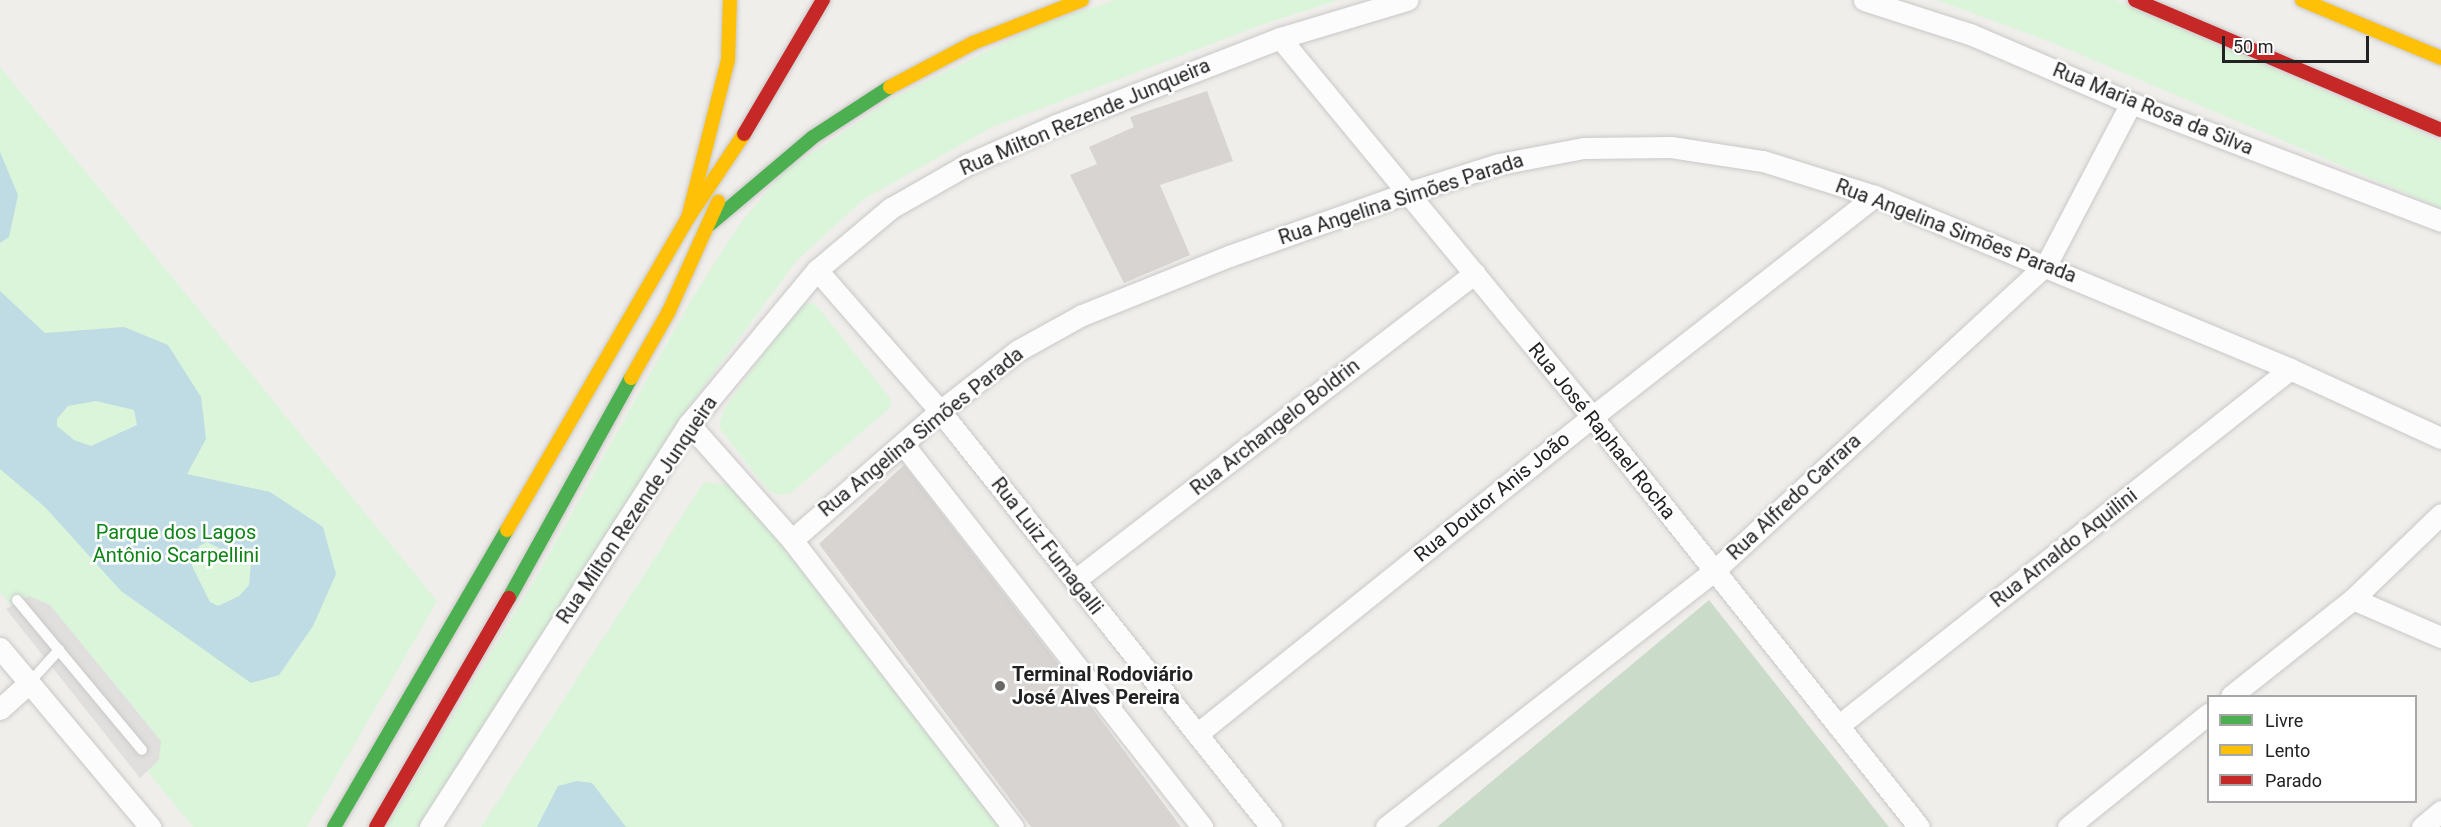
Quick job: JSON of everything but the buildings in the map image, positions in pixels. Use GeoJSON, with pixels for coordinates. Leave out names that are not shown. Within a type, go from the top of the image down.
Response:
{"type":"FeatureCollection","features":[{"type":"Feature","properties":{"kind":"main road"},"geometry":{"type":"LineString","coordinates":[[688,218],[728,60],[730,0]]}},
{"type":"Feature","properties":{"kind":"main road"},"geometry":{"type":"LineString","coordinates":[[334,827],[688,218],[755,117],[823,0]]}},
{"type":"Feature","properties":{"kind":"main road"},"geometry":{"type":"LineString","coordinates":[[709,225],[813,136],[894,84],[973,44],[1082,0]]}},
{"type":"Feature","properties":{"kind":"main road"},"geometry":{"type":"LineString","coordinates":[[2135,0],[2441,130]]}},
{"type":"Feature","properties":{"kind":"main road"},"geometry":{"type":"LineString","coordinates":[[2302,0],[2441,58]]}},
{"type":"Feature","properties":{"kind":"main road"},"geometry":{"type":"LineString","coordinates":[[2326,0],[2395,39]]}},
{"type":"Feature","properties":{"kind":"main road"},"geometry":{"type":"LineString","coordinates":[[376,827],[451,702],[669,311],[755,117]]}},
{"type":"Feature","properties":{"kind":"street","name":"Rua Milton Rezende Junqueira"},"geometry":{"type":"LineString","coordinates":[[430,827],[689,424],[817,270],[891,208],[968,164],[1056,125],[1280,38],[1407,0]]}},
{"type":"Feature","properties":{"kind":"street","name":"Rua Maria Rosa da Silva"},"geometry":{"type":"LineString","coordinates":[[1864,0],[1970,34],[2132,103],[2441,221]]}},
{"type":"Feature","properties":{"kind":"street","name":"Rua José Raphael Rocha"},"geometry":{"type":"LineString","coordinates":[[1280,38],[1410,192],[1919,827]]}},
{"type":"Feature","properties":{"kind":"street","name":"Rua Alfredo Carrara"},"geometry":{"type":"LineString","coordinates":[[1386,827],[1714,571],[2046,265],[2132,103]]}},
{"type":"Feature","properties":{"kind":"street","name":"Rua Angelina Simões Parada"},"geometry":{"type":"LineString","coordinates":[[792,540],[940,411],[1017,351],[1082,315],[1229,256],[1410,192],[1544,154],[1625,146],[1671,147],[1763,161],[1875,195],[2290,369],[2441,438]]}},
{"type":"Feature","properties":{"kind":"street","name":"Rua Doutor Anis João"},"geometry":{"type":"LineString","coordinates":[[1197,734],[1592,417],[1875,195]]}},
{"type":"Feature","properties":{"kind":"street","name":"Rua Luiz Fumagalli"},"geometry":{"type":"LineString","coordinates":[[817,270],[940,411],[1271,827]]}},
{"type":"Feature","properties":{"kind":"street","name":"Rua Archangelo Boldrin"},"geometry":{"type":"LineString","coordinates":[[1075,580],[1475,273]]}},
{"type":"Feature","properties":{"kind":"street","name":"Rua Arnaldo Aquilini"},"geometry":{"type":"LineString","coordinates":[[1838,726],[2290,369]]}},
{"type":"Feature","properties":{"kind":"street"},"geometry":{"type":"LineString","coordinates":[[689,424],[792,540],[1013,827]]}},
{"type":"Feature","properties":{"kind":"street"},"geometry":{"type":"LineString","coordinates":[[903,444],[1202,827]]}},
{"type":"Feature","properties":{"kind":"street"},"geometry":{"type":"LineString","coordinates":[[2232,695],[2353,598],[2441,514]]}},
{"type":"Feature","properties":{"kind":"street"},"geometry":{"type":"LineString","coordinates":[[2353,598],[2441,637]]}},
{"type":"Feature","properties":{"kind":"street"},"geometry":{"type":"LineString","coordinates":[[0,648],[150,827]]}},
{"type":"Feature","properties":{"kind":"street"},"geometry":{"type":"LineString","coordinates":[[0,709],[29,683]]}},
{"type":"Feature","properties":{"kind":"street"},"geometry":{"type":"LineString","coordinates":[[2068,827],[2207,715]]}},
{"type":"Feature","properties":{"kind":"street"},"geometry":{"type":"LineString","coordinates":[[2422,827],[2441,811]]}},
{"type":"Feature","properties":{"kind":"lane"},"geometry":{"type":"LineString","coordinates":[[17,600],[142,750]]}},
{"type":"Feature","properties":{"kind":"lane"},"geometry":{"type":"LineString","coordinates":[[29,683],[58,650]]}},
{"type":"Feature","properties":{"kind":"green space"},"geometry":{"type":"Polygon","coordinates":[[[1116,0],[1339,0],[1264,24],[992,127],[864,199],[797,260],[681,417],[418,827],[386,827],[534,581],[693,297],[741,222],[784,172],[897,96],[1044,23],[1116,0]]]}},
{"type":"Feature","properties":{"kind":"green space"},"geometry":{"type":"Polygon","coordinates":[[[1937,0],[2115,0],[2441,142],[2441,208],[2056,44],[1937,0]]]}},
{"type":"Feature","properties":{"kind":"green space","name":"Parque dos Lagos Antônio Scarpellini"},"geometry":{"type":"Polygon","coordinates":[[[0,67],[437,601],[307,827],[193,827],[0,592],[0,67]]]}},
{"type":"Feature","properties":{"kind":"green space"},"geometry":{"type":"Polygon","coordinates":[[[800,303],[813,303],[818,307],[890,398],[891,407],[791,493],[778,495],[767,489],[720,429],[720,422],[724,409],[800,303]]]}},
{"type":"Feature","properties":{"kind":"green space"},"geometry":{"type":"Polygon","coordinates":[[[704,482],[735,485],[1000,827],[481,827],[704,482]]]}},
{"type":"Feature","properties":{"kind":"green space"},"geometry":{"type":"Polygon","coordinates":[[[1709,600],[1889,827],[1437,827],[1709,600]]]}},
{"type":"Feature","properties":{"kind":"shaded area"},"geometry":{"type":"Polygon","coordinates":[[[29,596],[50,605],[161,741],[159,760],[140,778],[6,609],[29,596]]]}},
{"type":"Feature","properties":{"kind":"water"},"geometry":{"type":"Polygon","coordinates":[[[0,152],[18,195],[9,237],[0,243],[0,152]]]}},
{"type":"Feature","properties":{"kind":"water"},"geometry":{"type":"Polygon","coordinates":[[[0,291],[45,333],[124,327],[168,345],[201,397],[206,439],[187,474],[270,492],[323,527],[336,574],[313,626],[279,675],[251,683],[121,591],[45,507],[0,469],[0,291]],[[96,401],[68,406],[57,419],[57,426],[74,440],[91,446],[137,425],[134,410],[96,401]],[[207,542],[199,546],[192,566],[210,602],[218,606],[239,596],[249,585],[251,564],[207,542]]]}},
{"type":"Feature","properties":{"kind":"water"},"geometry":{"type":"Polygon","coordinates":[[[577,781],[592,783],[626,827],[537,827],[558,786],[577,781]]]}},
{"type":"Feature","properties":{"kind":"traffic: fast"},"geometry":{"type":"LineString","coordinates":[[709,225],[813,137],[890,87]]}},
{"type":"Feature","properties":{"kind":"traffic: fast"},"geometry":{"type":"LineString","coordinates":[[509,598],[631,378]]}},
{"type":"Feature","properties":{"kind":"traffic: fast"},"geometry":{"type":"LineString","coordinates":[[334,827],[507,530]]}},
{"type":"Feature","properties":{"kind":"traffic: slow"},"geometry":{"type":"LineString","coordinates":[[688,218],[728,60],[730,0]]}},
{"type":"Feature","properties":{"kind":"traffic: slow"},"geometry":{"type":"LineString","coordinates":[[890,87],[973,43],[1082,0]]}},
{"type":"Feature","properties":{"kind":"traffic: slow"},"geometry":{"type":"LineString","coordinates":[[2302,0],[2441,58]]}},
{"type":"Feature","properties":{"kind":"traffic: slow"},"geometry":{"type":"LineString","coordinates":[[507,530],[688,218],[744,134]]}},
{"type":"Feature","properties":{"kind":"traffic: slow"},"geometry":{"type":"LineString","coordinates":[[631,378],[669,311],[718,202]]}},
{"type":"Feature","properties":{"kind":"traffic: jam"},"geometry":{"type":"LineString","coordinates":[[744,134],[823,0]]}},
{"type":"Feature","properties":{"kind":"traffic: jam"},"geometry":{"type":"LineString","coordinates":[[2135,0],[2441,130]]}},
{"type":"Feature","properties":{"kind":"traffic: jam"},"geometry":{"type":"LineString","coordinates":[[376,827],[509,598]]}},
{"type":"Feature","properties":{"kind":"place","name":"Terminal Rodoviário José Alves Pereira"},"geometry":{"type":"Point","coordinates":[1000,686]}}]}
